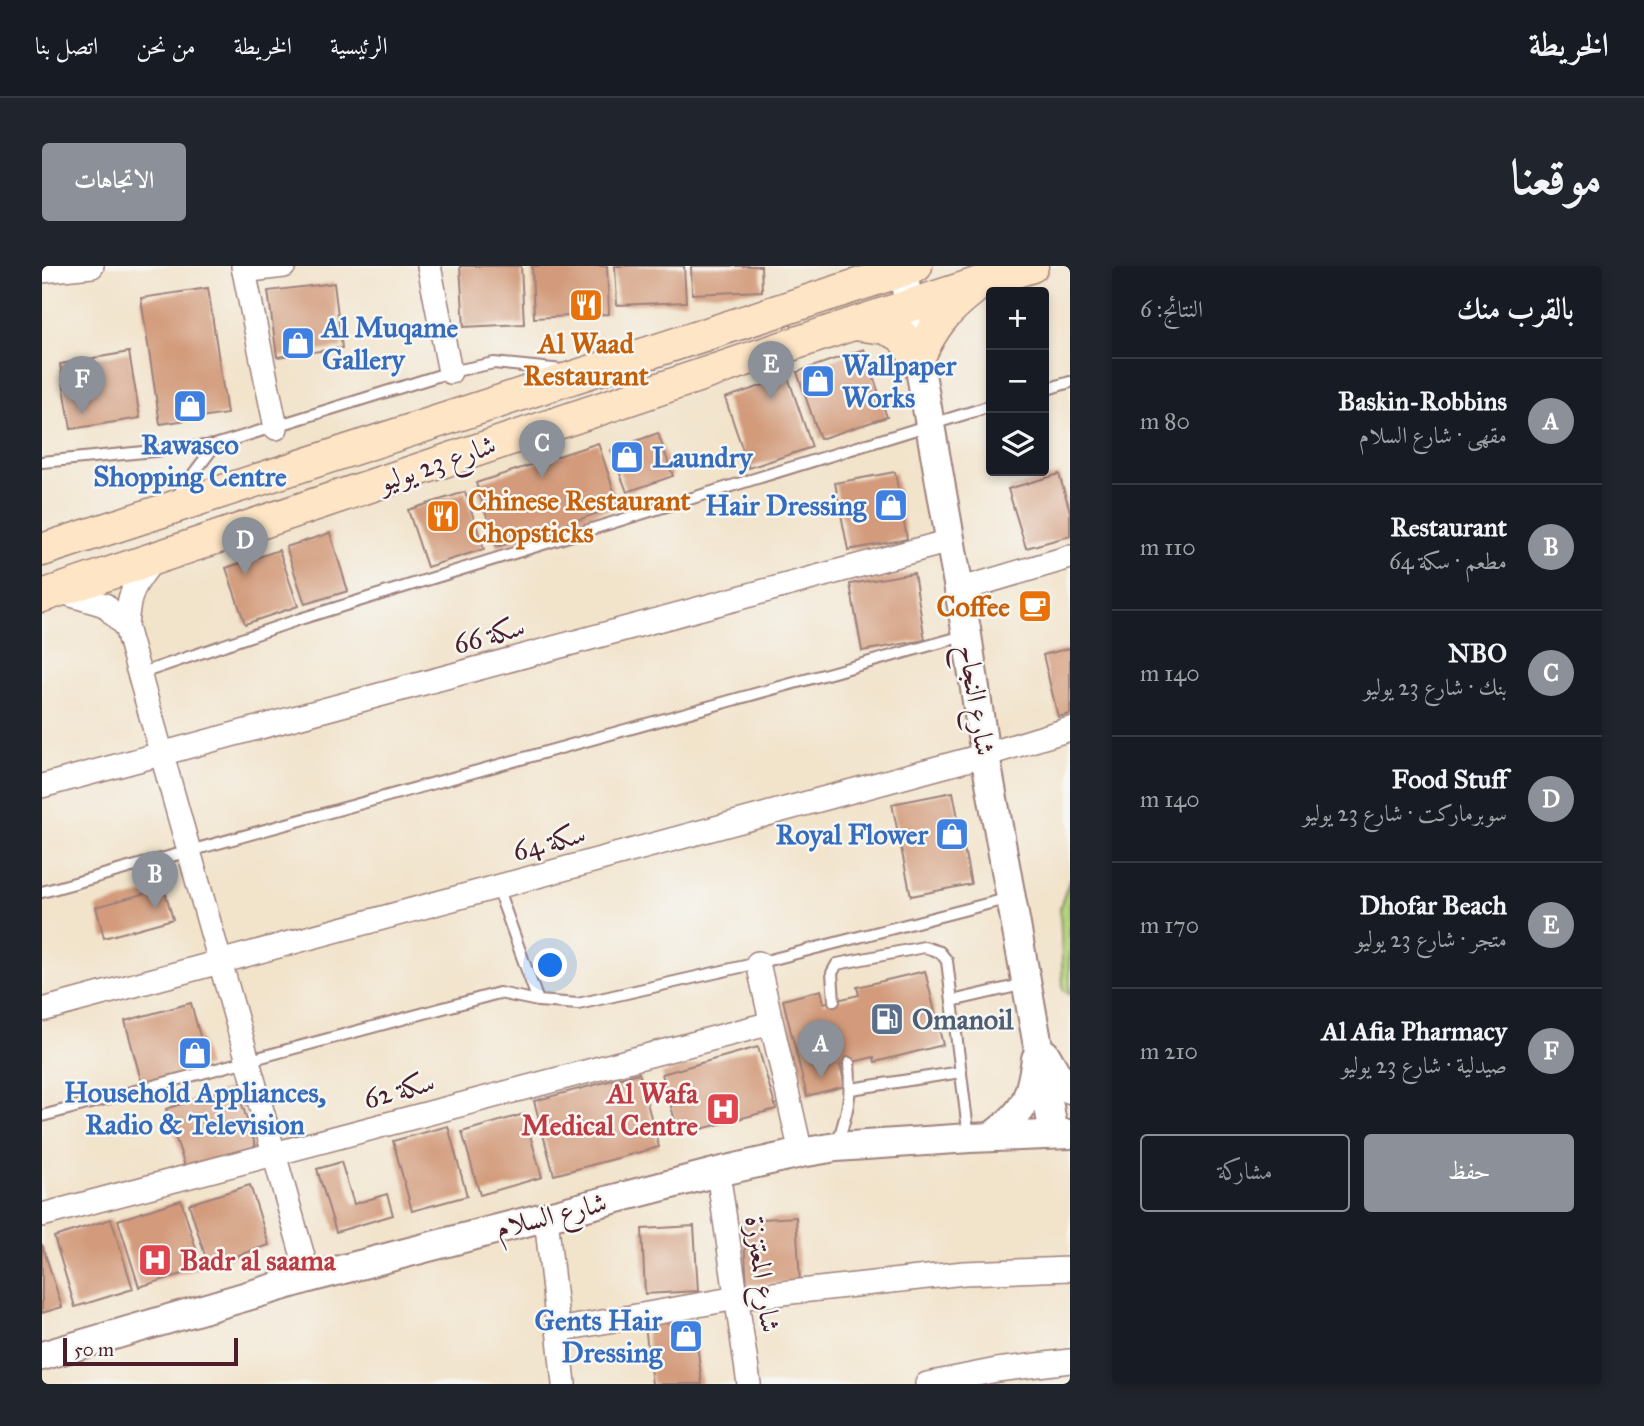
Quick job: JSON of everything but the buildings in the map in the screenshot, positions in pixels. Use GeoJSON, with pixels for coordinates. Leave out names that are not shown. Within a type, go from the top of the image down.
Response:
{"type":"FeatureCollection","features":[{"type":"Feature","properties":{"kind":"main road","name":"شارع 23 يوليو"},"geometry":{"type":"LineString","coordinates":[[50,594],[1032,266]]}},
{"type":"Feature","properties":{"kind":"main road","name":"شارع 23 يوليو"},"geometry":{"type":"LineString","coordinates":[[42,550],[591,373],[891,271]]}},
{"type":"Feature","properties":{"kind":"main road"},"geometry":{"type":"LineString","coordinates":[[853,324],[884,328],[901,335],[918,359],[948,308],[984,281]]}},
{"type":"Feature","properties":{"kind":"street"},"geometry":{"type":"LineString","coordinates":[[42,271],[92,266]]}},
{"type":"Feature","properties":{"kind":"street"},"geometry":{"type":"LineString","coordinates":[[276,428],[243,268],[284,266]]}},
{"type":"Feature","properties":{"kind":"street"},"geometry":{"type":"LineString","coordinates":[[429,266],[450,372]]}},
{"type":"Feature","properties":{"kind":"street","name":"شارع النجاح"},"geometry":{"type":"LineString","coordinates":[[891,271],[909,306],[967,635],[985,755],[1038,1042],[1062,1134]]}},
{"type":"Feature","properties":{"kind":"street","name":"سكة 66"},"geometry":{"type":"LineString","coordinates":[[42,786],[950,541]]}},
{"type":"Feature","properties":{"kind":"street"},"geometry":{"type":"LineString","coordinates":[[959,590],[1070,557]]}},
{"type":"Feature","properties":{"kind":"street"},"geometry":{"type":"LineString","coordinates":[[154,560],[136,581],[127,600],[125,627],[309,1278]]}},
{"type":"Feature","properties":{"kind":"street"},"geometry":{"type":"LineString","coordinates":[[50,594],[105,605],[125,627]]}},
{"type":"Feature","properties":{"kind":"street","name":"سكة 64"},"geometry":{"type":"LineString","coordinates":[[42,1010],[985,755],[1070,729]]}},
{"type":"Feature","properties":{"kind":"street"},"geometry":{"type":"LineString","coordinates":[[758,963],[801,1153]]}},
{"type":"Feature","properties":{"kind":"street","name":"سكة 62"},"geometry":{"type":"LineString","coordinates":[[42,1215],[771,1023]]}},
{"type":"Feature","properties":{"kind":"street"},"geometry":{"type":"LineString","coordinates":[[1038,1042],[1056,1073],[1070,1089]]}},
{"type":"Feature","properties":{"kind":"street"},"geometry":{"type":"LineString","coordinates":[[980,1137],[1018,1115],[1032,1085],[1038,1042]]}},
{"type":"Feature","properties":{"kind":"street","name":"شارع السلام"},"geometry":{"type":"LineString","coordinates":[[42,1356],[309,1278],[801,1153],[836,1147],[1062,1134]]}},
{"type":"Feature","properties":{"kind":"street","name":"شارع المعتززة"},"geometry":{"type":"LineString","coordinates":[[718,1172],[749,1384]]}},
{"type":"Feature","properties":{"kind":"street"},"geometry":{"type":"LineString","coordinates":[[546,1217],[564,1384]]}},
{"type":"Feature","properties":{"kind":"street"},"geometry":{"type":"LineString","coordinates":[[558,1330],[737,1298],[964,1273],[1070,1269]]}},
{"type":"Feature","properties":{"kind":"street"},"geometry":{"type":"LineString","coordinates":[[927,1384],[998,1377],[1070,1361]]}},
{"type":"Feature","properties":{"kind":"lane"},"geometry":{"type":"LineString","coordinates":[[42,462],[215,445],[450,372],[494,363],[591,373]]}},
{"type":"Feature","properties":{"kind":"lane"},"geometry":{"type":"LineString","coordinates":[[1049,388],[1070,382]]}},
{"type":"Feature","properties":{"kind":"lane"},"geometry":{"type":"LineString","coordinates":[[139,674],[313,615],[986,408]]}},
{"type":"Feature","properties":{"kind":"lane"},"geometry":{"type":"LineString","coordinates":[[168,510],[215,445]]}},
{"type":"Feature","properties":{"kind":"lane"},"geometry":{"type":"LineString","coordinates":[[42,892],[967,635]]}},
{"type":"Feature","properties":{"kind":"lane"},"geometry":{"type":"LineString","coordinates":[[497,887],[538,1001]]}},
{"type":"Feature","properties":{"kind":"lane"},"geometry":{"type":"LineString","coordinates":[[42,1116],[499,992],[538,1001],[578,1004],[758,963],[1013,897]]}},
{"type":"Feature","properties":{"kind":"lane"},"geometry":{"type":"LineString","coordinates":[[834,1001],[832,973],[837,964],[924,947],[940,952],[947,961],[961,1072],[980,1137]]}},
{"type":"Feature","properties":{"kind":"lane"},"geometry":{"type":"LineString","coordinates":[[952,1002],[1028,984]]}},
{"type":"Feature","properties":{"kind":"lane"},"geometry":{"type":"LineString","coordinates":[[836,1147],[849,1105],[849,1063]]}},
{"type":"Feature","properties":{"kind":"lane"},"geometry":{"type":"LineString","coordinates":[[851,1089],[961,1072]]}},
{"type":"Feature","properties":{"kind":"green space"},"geometry":{"type":"Polygon","coordinates":[[[1070,878],[1070,995],[1063,990],[1060,907],[1070,878]]]}},
{"type":"Feature","properties":{"kind":"place","name":"Al Waad Restaurant"},"geometry":{"type":"Point","coordinates":[586,305]}},
{"type":"Feature","properties":{"kind":"place","name":"Al Muqame Gallery"},"geometry":{"type":"Point","coordinates":[298,343]}},
{"type":"Feature","properties":{"kind":"place","name":"Wallpaper Works"},"geometry":{"type":"Point","coordinates":[818,381]}},
{"type":"Feature","properties":{"kind":"place","name":"Dhofar Beach"},"geometry":{"type":"Point","coordinates":[771,399]}},
{"type":"Feature","properties":{"kind":"place","name":"Rawasco Shopping Centre"},"geometry":{"type":"Point","coordinates":[190,406]}},
{"type":"Feature","properties":{"kind":"place","name":"Al Afia Pharmacy"},"geometry":{"type":"Point","coordinates":[82,414]}},
{"type":"Feature","properties":{"kind":"place","name":"Laundry"},"geometry":{"type":"Point","coordinates":[627,457]}},
{"type":"Feature","properties":{"kind":"place","name":"NBO"},"geometry":{"type":"Point","coordinates":[542,478]}},
{"type":"Feature","properties":{"kind":"place","name":"Hair Dressing"},"geometry":{"type":"Point","coordinates":[891,505]}},
{"type":"Feature","properties":{"kind":"place","name":"Chinese Restaurant Chopsticks"},"geometry":{"type":"Point","coordinates":[443,516]}},
{"type":"Feature","properties":{"kind":"place","name":"Food Stuff"},"geometry":{"type":"Point","coordinates":[245,575]}},
{"type":"Feature","properties":{"kind":"place","name":"Coffee"},"geometry":{"type":"Point","coordinates":[1035,606]}},
{"type":"Feature","properties":{"kind":"place","name":"Royal Flower"},"geometry":{"type":"Point","coordinates":[952,834]}},
{"type":"Feature","properties":{"kind":"place","name":"Restaurant"},"geometry":{"type":"Point","coordinates":[155,909]}},
{"type":"Feature","properties":{"kind":"place","name":"Omanoil"},"geometry":{"type":"Point","coordinates":[887,1019]}},
{"type":"Feature","properties":{"kind":"place","name":"Household Appliances, Radio & Television"},"geometry":{"type":"Point","coordinates":[195,1053]}},
{"type":"Feature","properties":{"kind":"place","name":"Baskin-Robbins"},"geometry":{"type":"Point","coordinates":[821,1078]}},
{"type":"Feature","properties":{"kind":"place","name":"Al Wafa Medical Centre"},"geometry":{"type":"Point","coordinates":[723,1109]}},
{"type":"Feature","properties":{"kind":"place","name":"Badr al saama"},"geometry":{"type":"Point","coordinates":[155,1260]}},
{"type":"Feature","properties":{"kind":"place","name":"Gents Hair Dressing"},"geometry":{"type":"Point","coordinates":[686,1336]}}]}
